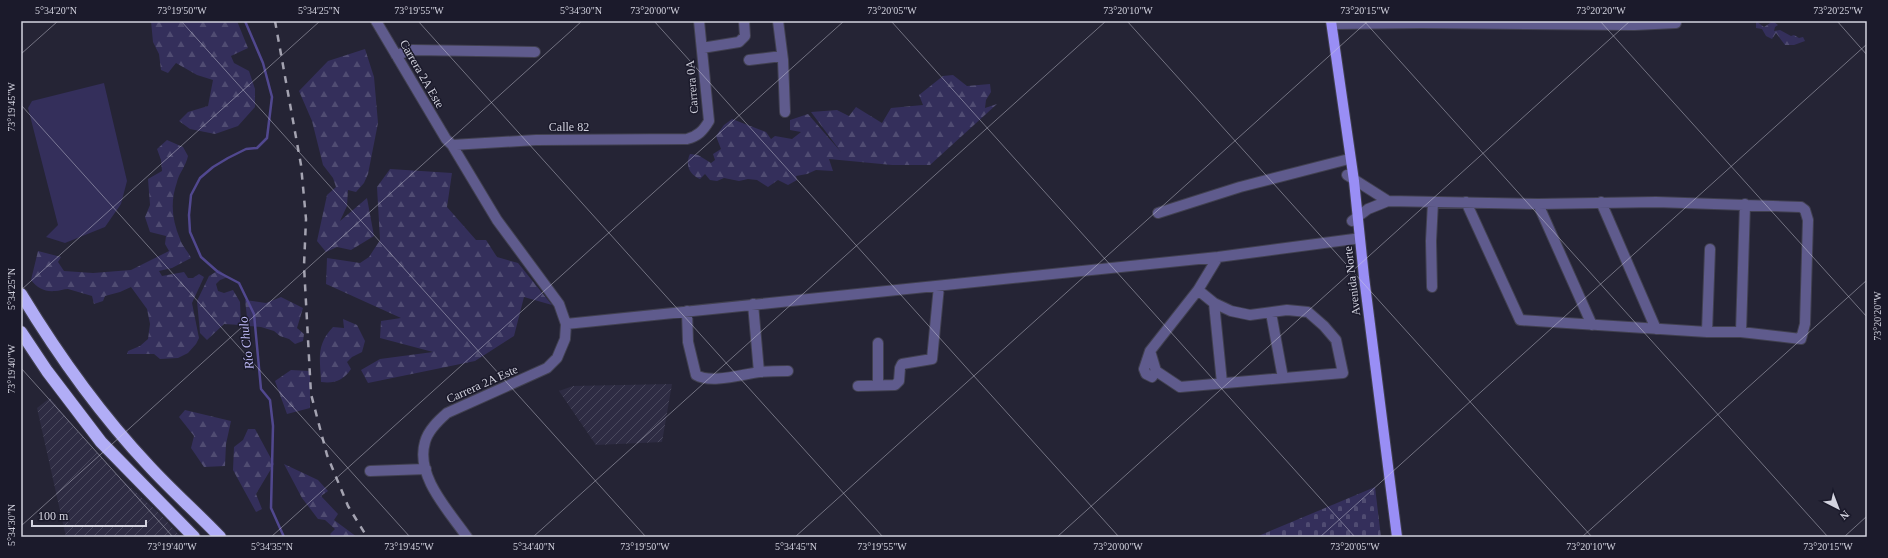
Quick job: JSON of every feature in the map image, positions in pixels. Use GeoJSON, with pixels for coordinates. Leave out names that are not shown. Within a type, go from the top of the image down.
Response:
{"type":"FeatureCollection","features":[{"type":"Feature","properties":{"kind":"highway"},"geometry":{"type":"LineString","coordinates":[[21,294],[47,337],[95,403],[149,466],[220,537]]}},
{"type":"Feature","properties":{"kind":"highway"},"geometry":{"type":"LineString","coordinates":[[21,332],[52,377],[101,442],[194,537]]}},
{"type":"Feature","properties":{"kind":"main road","name":"Avenida Norte"},"geometry":{"type":"LineString","coordinates":[[1329,22],[1345,160],[1350,178]]}},
{"type":"Feature","properties":{"kind":"main road","name":"Avenida Norte"},"geometry":{"type":"LineString","coordinates":[[1329,22],[1354,219],[1398,537]]}},
{"type":"Feature","properties":{"kind":"main road","name":"Avenida Norte"},"geometry":{"type":"LineString","coordinates":[[1354,219],[1354,239],[1391,537]]}},
{"type":"Feature","properties":{"kind":"street","name":"Carrera 2A Este"},"geometry":{"type":"LineString","coordinates":[[376,21],[497,220],[559,304],[566,324],[565,339],[557,358],[547,368],[447,413],[438,422],[425,441],[424,458],[428,476],[441,500],[467,537]]}},
{"type":"Feature","properties":{"kind":"street","name":"Carrera 0A"},"geometry":{"type":"LineString","coordinates":[[687,139],[696,137],[703,131],[709,121],[699,21]]}},
{"type":"Feature","properties":{"kind":"street"},"geometry":{"type":"LineString","coordinates":[[702,48],[739,42],[745,36],[744,21]]}},
{"type":"Feature","properties":{"kind":"street"},"geometry":{"type":"LineString","coordinates":[[778,21],[782,56],[785,112]]}},
{"type":"Feature","properties":{"kind":"street"},"geometry":{"type":"LineString","coordinates":[[1329,22],[1676,22]]}},
{"type":"Feature","properties":{"kind":"street"},"geometry":{"type":"LineString","coordinates":[[396,55],[412,50],[535,52]]}},
{"type":"Feature","properties":{"kind":"street"},"geometry":{"type":"LineString","coordinates":[[749,60],[782,56]]}},
{"type":"Feature","properties":{"kind":"street","name":"Calle 82"},"geometry":{"type":"LineString","coordinates":[[449,142],[687,139]]}},
{"type":"Feature","properties":{"kind":"street"},"geometry":{"type":"LineString","coordinates":[[1158,213],[1240,187],[1345,160]]}},
{"type":"Feature","properties":{"kind":"street"},"geometry":{"type":"LineString","coordinates":[[1350,178],[1388,201]]}},
{"type":"Feature","properties":{"kind":"street"},"geometry":{"type":"LineString","coordinates":[[1354,219],[1368,209],[1388,201],[1466,202],[1538,204],[1602,202],[1745,204],[1801,207],[1805,210],[1808,220],[1805,324],[1801,339],[1741,332],[1707,332],[1520,320],[1466,202]]}},
{"type":"Feature","properties":{"kind":"street"},"geometry":{"type":"LineString","coordinates":[[1432,287],[1431,241],[1433,202]]}},
{"type":"Feature","properties":{"kind":"street"},"geometry":{"type":"LineString","coordinates":[[1602,202],[1656,329]]}},
{"type":"Feature","properties":{"kind":"street"},"geometry":{"type":"LineString","coordinates":[[1538,204],[1592,325]]}},
{"type":"Feature","properties":{"kind":"street"},"geometry":{"type":"LineString","coordinates":[[1741,332],[1745,204]]}},
{"type":"Feature","properties":{"kind":"street"},"geometry":{"type":"LineString","coordinates":[[566,324],[1218,257],[1354,239]]}},
{"type":"Feature","properties":{"kind":"street"},"geometry":{"type":"LineString","coordinates":[[1707,332],[1710,249]]}},
{"type":"Feature","properties":{"kind":"street"},"geometry":{"type":"LineString","coordinates":[[1198,290],[1214,304],[1231,311],[1250,315],[1287,310],[1308,312],[1324,326],[1336,340],[1343,373],[1180,387],[1156,370],[1150,351],[1198,290],[1218,257]]}},
{"type":"Feature","properties":{"kind":"street"},"geometry":{"type":"LineString","coordinates":[[858,386],[897,384],[899,381],[900,368],[904,363],[932,359],[939,286]]}},
{"type":"Feature","properties":{"kind":"street"},"geometry":{"type":"LineString","coordinates":[[753,304],[759,372]]}},
{"type":"Feature","properties":{"kind":"street"},"geometry":{"type":"LineString","coordinates":[[1214,304],[1222,384]]}},
{"type":"Feature","properties":{"kind":"street"},"geometry":{"type":"LineString","coordinates":[[687,311],[688,342],[696,375],[703,378],[745,375],[759,372],[788,371]]}},
{"type":"Feature","properties":{"kind":"street"},"geometry":{"type":"LineString","coordinates":[[1271,313],[1283,378]]}},
{"type":"Feature","properties":{"kind":"street"},"geometry":{"type":"LineString","coordinates":[[878,343],[878,386]]}},
{"type":"Feature","properties":{"kind":"street"},"geometry":{"type":"LineString","coordinates":[[370,471],[426,469]]}},
{"type":"Feature","properties":{"kind":"shaded area"},"geometry":{"type":"Polygon","coordinates":[[[672,384],[662,442],[596,445],[559,391],[573,386],[672,384]]]}},
{"type":"Feature","properties":{"kind":"shaded area"},"geometry":{"type":"Polygon","coordinates":[[[50,398],[72,425],[121,479],[160,514],[181,537],[66,537],[37,408],[50,398]]]}},
{"type":"Feature","properties":{"kind":"green space"},"geometry":{"type":"Polygon","coordinates":[[[151,21],[237,21],[248,48],[231,56],[234,63],[249,71],[255,89],[255,107],[238,126],[215,134],[190,129],[179,121],[188,112],[208,106],[213,80],[197,75],[176,63],[168,73],[161,70],[159,54],[153,42],[151,21]]]}},
{"type":"Feature","properties":{"kind":"green space"},"geometry":{"type":"Polygon","coordinates":[[[1756,21],[1764,27],[1773,21],[1778,25],[1775,27],[1774,31],[1780,30],[1791,36],[1794,35],[1799,38],[1803,37],[1805,41],[1794,45],[1785,45],[1776,33],[1772,39],[1766,36],[1762,29],[1756,28],[1756,21]]]}},
{"type":"Feature","properties":{"kind":"green space"},"geometry":{"type":"Polygon","coordinates":[[[365,49],[374,77],[378,123],[368,174],[364,183],[356,192],[348,190],[347,206],[340,221],[367,198],[374,236],[351,250],[337,247],[326,252],[317,241],[327,195],[336,187],[333,178],[323,165],[312,121],[299,91],[328,61],[365,49]]]}},
{"type":"Feature","properties":{"kind":"green space"},"geometry":{"type":"Polygon","coordinates":[[[953,75],[967,86],[990,84],[991,92],[986,100],[985,108],[997,104],[930,165],[892,165],[829,159],[833,171],[816,170],[807,174],[796,176],[797,180],[788,185],[778,180],[768,187],[757,180],[748,179],[739,181],[724,178],[717,181],[710,180],[705,174],[700,179],[693,175],[689,169],[688,162],[690,154],[698,155],[711,163],[715,160],[713,154],[721,149],[716,136],[724,125],[732,119],[766,132],[771,139],[775,136],[792,139],[801,132],[790,130],[790,120],[808,114],[841,152],[811,112],[837,110],[849,116],[856,107],[882,123],[891,108],[923,105],[919,95],[943,76],[953,75]]]}},
{"type":"Feature","properties":{"kind":"green space"},"geometry":{"type":"Polygon","coordinates":[[[104,83],[127,181],[121,204],[105,227],[65,243],[46,237],[58,225],[28,108],[32,101],[104,83]]]}},
{"type":"Feature","properties":{"kind":"green space"},"geometry":{"type":"Polygon","coordinates":[[[167,140],[183,147],[188,156],[175,189],[173,197],[173,211],[175,225],[181,242],[191,258],[172,268],[159,271],[162,276],[184,272],[188,278],[193,278],[199,274],[204,277],[192,303],[199,338],[196,344],[188,353],[178,358],[160,359],[154,354],[127,354],[128,351],[140,346],[148,339],[150,324],[147,309],[131,287],[105,296],[103,301],[94,304],[92,296],[68,289],[55,291],[45,290],[31,280],[38,251],[61,257],[58,262],[64,271],[93,273],[131,270],[169,251],[165,244],[166,236],[150,232],[145,217],[150,205],[148,179],[162,171],[161,160],[157,149],[167,140]]]}},
{"type":"Feature","properties":{"kind":"green space"},"geometry":{"type":"Polygon","coordinates":[[[390,169],[452,173],[447,207],[476,240],[486,240],[497,257],[518,263],[552,305],[524,297],[514,336],[475,361],[368,383],[361,370],[380,359],[433,352],[380,338],[381,321],[401,318],[326,284],[327,258],[360,263],[369,257],[380,240],[377,187],[390,169]]]}},
{"type":"Feature","properties":{"kind":"green space"},"geometry":{"type":"Polygon","coordinates":[[[219,270],[228,277],[220,280],[216,284],[218,291],[224,293],[233,290],[240,302],[241,325],[224,324],[207,340],[200,333],[197,301],[209,276],[219,270]]]}},
{"type":"Feature","properties":{"kind":"green space"},"geometry":{"type":"Polygon","coordinates":[[[281,297],[303,308],[297,328],[304,334],[303,341],[295,344],[274,331],[261,327],[248,326],[245,300],[266,303],[281,297]]]}},
{"type":"Feature","properties":{"kind":"green space"},"geometry":{"type":"Polygon","coordinates":[[[343,319],[357,325],[365,341],[362,352],[352,357],[347,362],[351,369],[345,376],[334,382],[321,382],[321,346],[333,327],[344,328],[343,319]]]}},
{"type":"Feature","properties":{"kind":"green space"},"geometry":{"type":"Polygon","coordinates":[[[291,370],[310,371],[310,408],[287,414],[275,381],[291,370]]]}},
{"type":"Feature","properties":{"kind":"green space"},"geometry":{"type":"Polygon","coordinates":[[[185,410],[231,421],[226,444],[225,466],[204,467],[191,448],[194,436],[179,417],[185,410]]]}},
{"type":"Feature","properties":{"kind":"green space"},"geometry":{"type":"Polygon","coordinates":[[[248,429],[255,429],[274,464],[256,494],[262,509],[256,512],[233,470],[234,447],[243,440],[248,429]]]}},
{"type":"Feature","properties":{"kind":"green space"},"geometry":{"type":"Polygon","coordinates":[[[284,464],[318,480],[328,491],[321,496],[338,514],[334,520],[357,537],[332,537],[330,534],[335,529],[325,520],[318,519],[302,498],[284,464]]]}},
{"type":"Feature","properties":{"kind":"green space"},"geometry":{"type":"Polygon","coordinates":[[[1375,487],[1381,537],[1256,537],[1375,487]]]}},
{"type":"Feature","properties":{"kind":"waterway","name":"Río Chulo"},"geometry":{"type":"LineString","coordinates":[[245,21],[263,63],[272,97],[267,138],[257,148],[246,149],[228,158],[213,167],[200,178],[191,195],[189,215],[190,232],[201,257],[218,272],[239,283],[254,314],[261,389],[270,400],[273,426],[271,508],[284,537]]}},
{"type":"Feature","properties":{"kind":"railway"},"geometry":{"type":"LineString","coordinates":[[275,21],[301,165],[306,219],[304,266],[311,394],[327,455],[348,506],[367,537]]}}]}
